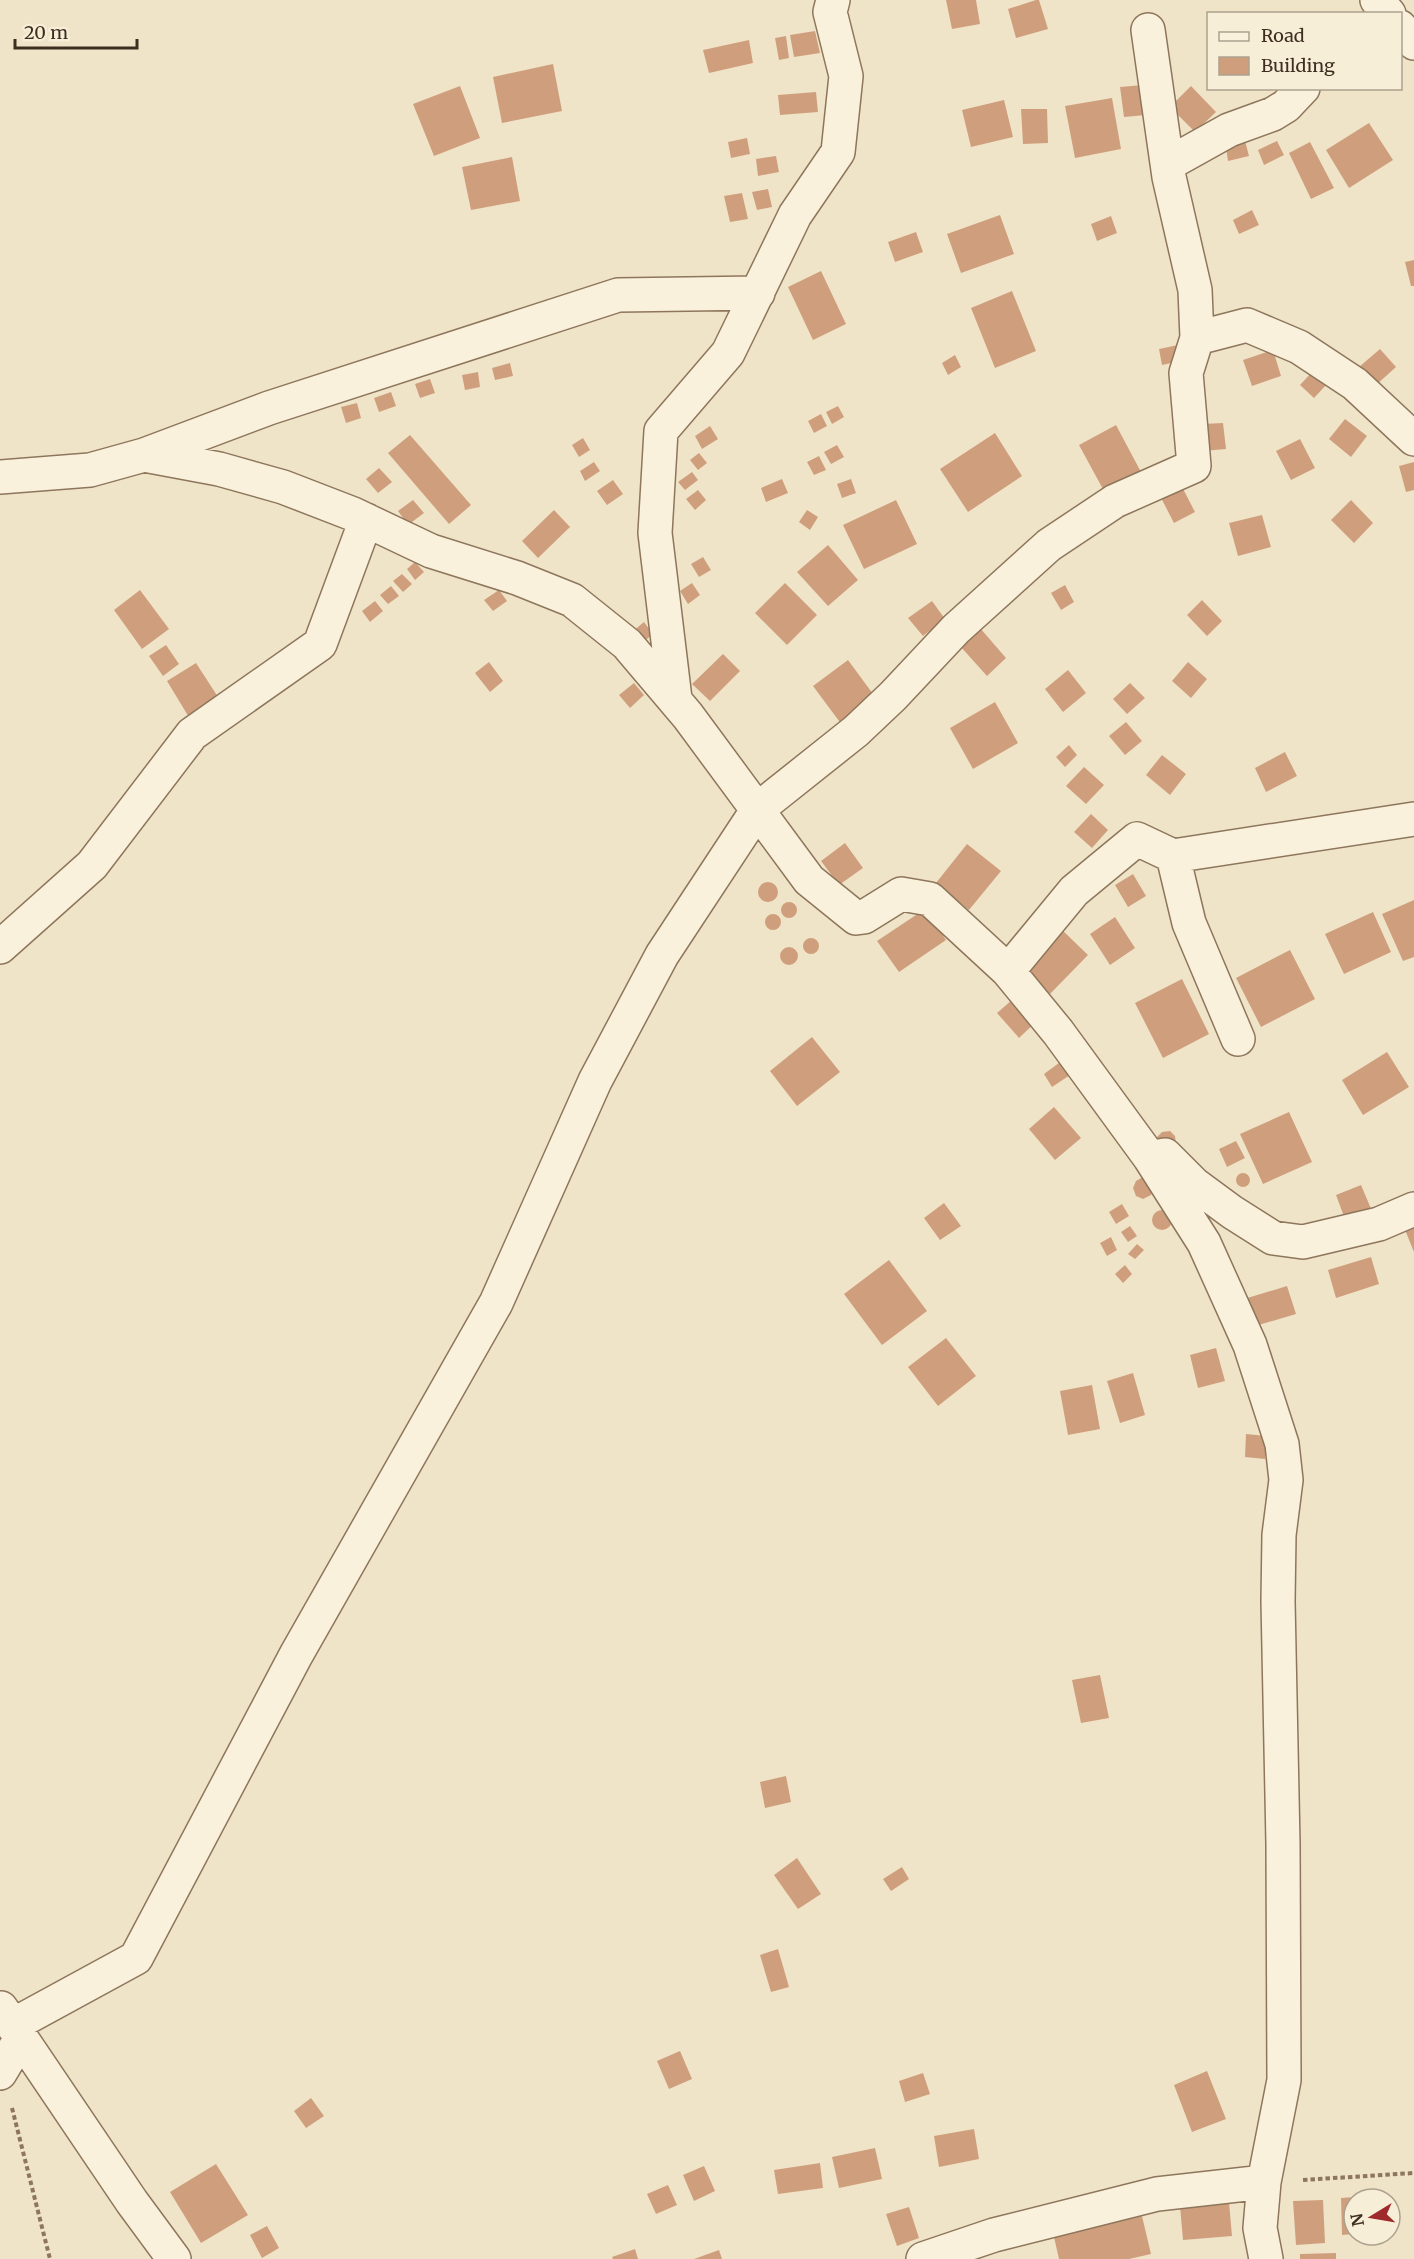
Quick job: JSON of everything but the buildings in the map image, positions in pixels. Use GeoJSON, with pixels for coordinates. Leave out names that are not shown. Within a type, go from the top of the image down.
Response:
{"type":"FeatureCollection","features":[{"type":"Feature","properties":{"kind":"street"},"geometry":{"type":"LineString","coordinates":[[1377,0],[1387,12]]}},
{"type":"Feature","properties":{"kind":"street"},"geometry":{"type":"LineString","coordinates":[[675,699],[655,533],[661,430],[728,353],[795,215],[838,152],[846,76],[824,4]]}},
{"type":"Feature","properties":{"kind":"street"},"geometry":{"type":"LineString","coordinates":[[1402,28],[1414,43]]}},
{"type":"Feature","properties":{"kind":"street"},"geometry":{"type":"LineString","coordinates":[[11,2023],[136,1958],[296,1655],[496,1302],[595,1081],[662,955],[758,809],[856,731],[893,696],[956,629],[1049,545],[1115,501],[1194,466],[1186,373],[1197,338],[1195,290],[1173,199],[1148,30]]}},
{"type":"Feature","properties":{"kind":"street"},"geometry":{"type":"LineString","coordinates":[[1168,164],[1229,130],[1274,114],[1302,90]]}},
{"type":"Feature","properties":{"kind":"street"},"geometry":{"type":"LineString","coordinates":[[0,477],[90,470],[144,455],[269,408],[618,295],[758,293]]}},
{"type":"Feature","properties":{"kind":"street"},"geometry":{"type":"LineString","coordinates":[[1197,338],[1247,325],[1299,347],[1355,384],[1414,439]]}},
{"type":"Feature","properties":{"kind":"street"},"geometry":{"type":"LineString","coordinates":[[144,455],[230,472],[283,487],[366,520],[431,551],[517,578],[572,600],[627,644],[675,699],[809,880],[856,918],[864,917],[901,894],[930,899],[1008,971],[1058,1032],[1150,1158],[1204,1243],[1250,1345],[1282,1444],[1286,1464],[1280,1535],[1278,1601],[1283,1844],[1284,2080],[1264,2182],[1260,2228],[1266,2259]]}},
{"type":"Feature","properties":{"kind":"street"},"geometry":{"type":"LineString","coordinates":[[0,947],[92,865],[192,734],[320,644],[366,520]]}},
{"type":"Feature","properties":{"kind":"street"},"geometry":{"type":"LineString","coordinates":[[1008,971],[1074,891],[1137,839],[1173,856],[1414,819]]}},
{"type":"Feature","properties":{"kind":"street"},"geometry":{"type":"LineString","coordinates":[[1173,856],[1189,923],[1238,1039]]}},
{"type":"Feature","properties":{"kind":"street"},"geometry":{"type":"LineString","coordinates":[[1150,1158],[1165,1155],[1194,1184],[1273,1238],[1303,1242],[1379,1224],[1414,1209]]}},
{"type":"Feature","properties":{"kind":"street"},"geometry":{"type":"LineString","coordinates":[[1,2070],[11,2023]]}},
{"type":"Feature","properties":{"kind":"street"},"geometry":{"type":"LineString","coordinates":[[11,2023],[132,2202],[174,2259]]}},
{"type":"Feature","properties":{"kind":"street"},"geometry":{"type":"LineString","coordinates":[[923,2259],[994,2235],[1157,2194],[1264,2182]]}},
{"type":"Feature","properties":{"kind":"path"},"geometry":{"type":"LineString","coordinates":[[1,2070],[50,2259]]}},
{"type":"Feature","properties":{"kind":"path"},"geometry":{"type":"LineString","coordinates":[[1264,2182],[1414,2173]]}}]}
